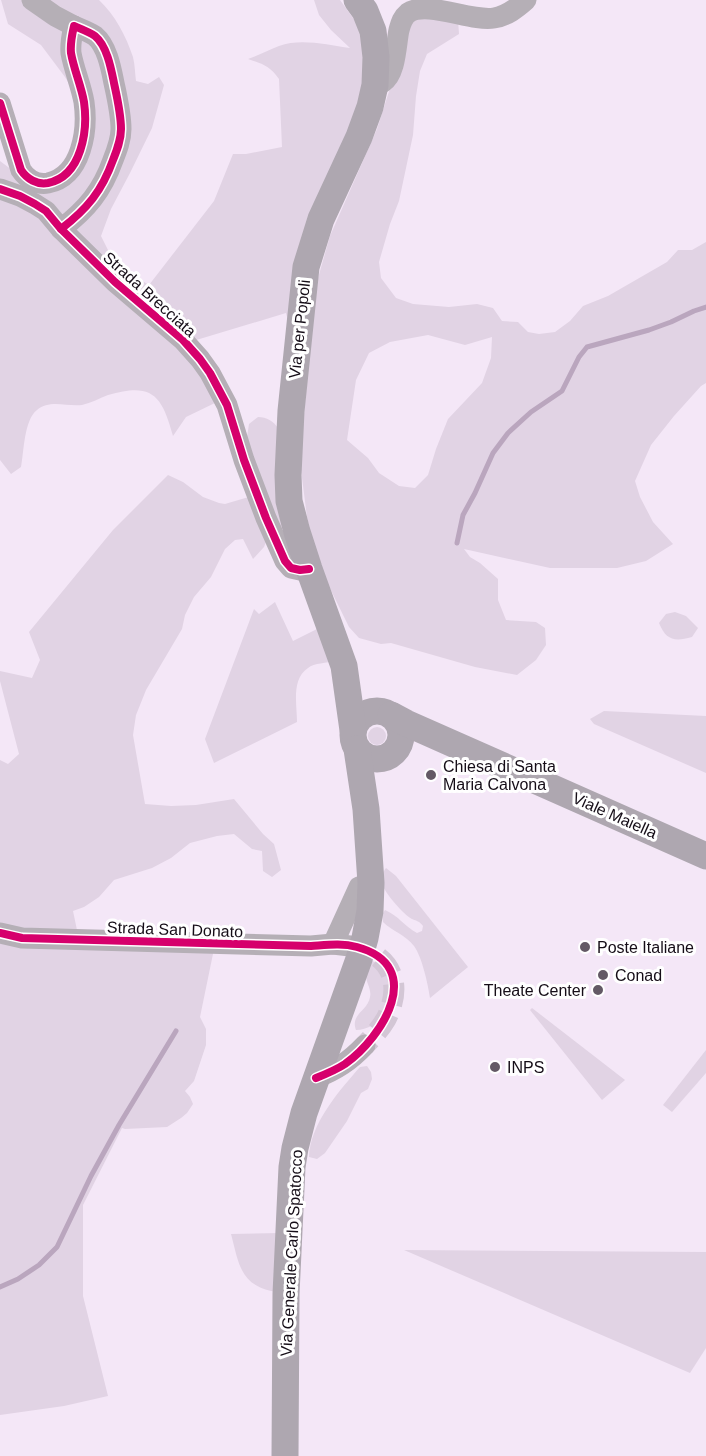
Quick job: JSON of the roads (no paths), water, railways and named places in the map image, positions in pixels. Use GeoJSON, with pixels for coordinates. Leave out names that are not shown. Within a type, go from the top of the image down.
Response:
{"type":"FeatureCollection","features":[{"type":"Feature","properties":{"kind":"main road","name":"Via per Popoli"},"geometry":{"type":"LineString","coordinates":[[355,739],[344,666],[309,570],[289,501],[288,475],[291,411],[306,267],[321,219],[356,145],[375,85],[374,31],[357,0]]}},
{"type":"Feature","properties":{"kind":"main road","name":"Via per Popoli"},"geometry":{"type":"LineString","coordinates":[[344,666],[364,696],[385,713]]}},
{"type":"Feature","properties":{"kind":"main road"},"geometry":{"type":"LineString","coordinates":[[372,711],[385,713],[396,719],[401,738],[390,754],[376,759],[369,758],[362,754],[355,739],[357,721],[372,711]]}},
{"type":"Feature","properties":{"kind":"main road","name":"Viale Maiella"},"geometry":{"type":"LineString","coordinates":[[385,713],[706,856]]}},
{"type":"Feature","properties":{"kind":"main road","name":"Via Generale Carlo Spatocco"},"geometry":{"type":"LineString","coordinates":[[285,1456],[286,1294],[292,1167],[299,1130],[352,979],[370,911],[371,883],[366,809],[355,739]]}},
{"type":"Feature","properties":{"kind":"main road","name":"Viale Maiella"},"geometry":{"type":"LineString","coordinates":[[390,754],[418,745],[458,746]]}},
{"type":"Feature","properties":{"kind":"main road","name":"Via Generale Carlo Spatocco"},"geometry":{"type":"LineString","coordinates":[[366,809],[371,779],[376,766],[390,754]]}},
{"type":"Feature","properties":{"kind":"street"},"geometry":{"type":"LineString","coordinates":[[32,0],[55,16],[94,36],[102,45],[113,80],[121,128],[117,151],[110,171],[97,195],[76,218],[61,229]]}},
{"type":"Feature","properties":{"kind":"street"},"geometry":{"type":"LineString","coordinates":[[375,85],[385,81],[390,73],[402,19],[415,9],[493,19],[502,17],[526,0]]}},
{"type":"Feature","properties":{"kind":"street"},"geometry":{"type":"LineString","coordinates":[[0,103],[21,170],[26,177],[35,182],[44,183],[65,175],[80,152],[84,126],[84,102],[71,52],[74,26]]}},
{"type":"Feature","properties":{"kind":"street","name":"Strada Brecciata"},"geometry":{"type":"LineString","coordinates":[[0,189],[20,196],[46,211],[115,282],[166,325],[200,359],[227,405],[262,509],[285,561],[291,568],[309,570]]}},
{"type":"Feature","properties":{"kind":"street","name":"Strada San Donato"},"geometry":{"type":"LineString","coordinates":[[0,933],[22,938],[342,945],[359,887],[371,883]]}},
{"type":"Feature","properties":{"kind":"street"},"geometry":{"type":"LineString","coordinates":[[316,1078],[346,1063],[365,1045],[354,1047],[330,1040]]}},
{"type":"Feature","properties":{"kind":"waterway"},"geometry":{"type":"LineString","coordinates":[[457,543],[463,515],[493,453],[508,433],[531,412],[562,391],[579,357],[587,347],[649,330],[706,307]]}},
{"type":"Feature","properties":{"kind":"waterway"},"geometry":{"type":"LineString","coordinates":[[0,1287],[18,1279],[39,1265],[57,1247],[91,1176],[119,1125],[176,1031]]}},
{"type":"Feature","properties":{"kind":"tunnel"},"geometry":{"type":"LineString","coordinates":[[350,946],[375,955],[384,963],[393,982],[394,993],[386,1019],[365,1045]]}},
{"type":"Feature","properties":{"kind":"place","name":"Chiesa di Santa Maria Calvona"},"geometry":{"type":"Point","coordinates":[431,775]}},
{"type":"Feature","properties":{"kind":"place","name":"Poste Italiane"},"geometry":{"type":"Point","coordinates":[585,947]}},
{"type":"Feature","properties":{"kind":"place","name":"Conad"},"geometry":{"type":"Point","coordinates":[603,975]}},
{"type":"Feature","properties":{"kind":"place","name":"Theate Center"},"geometry":{"type":"Point","coordinates":[598,990]}},
{"type":"Feature","properties":{"kind":"place","name":"INPS"},"geometry":{"type":"Point","coordinates":[495,1067]}}]}
